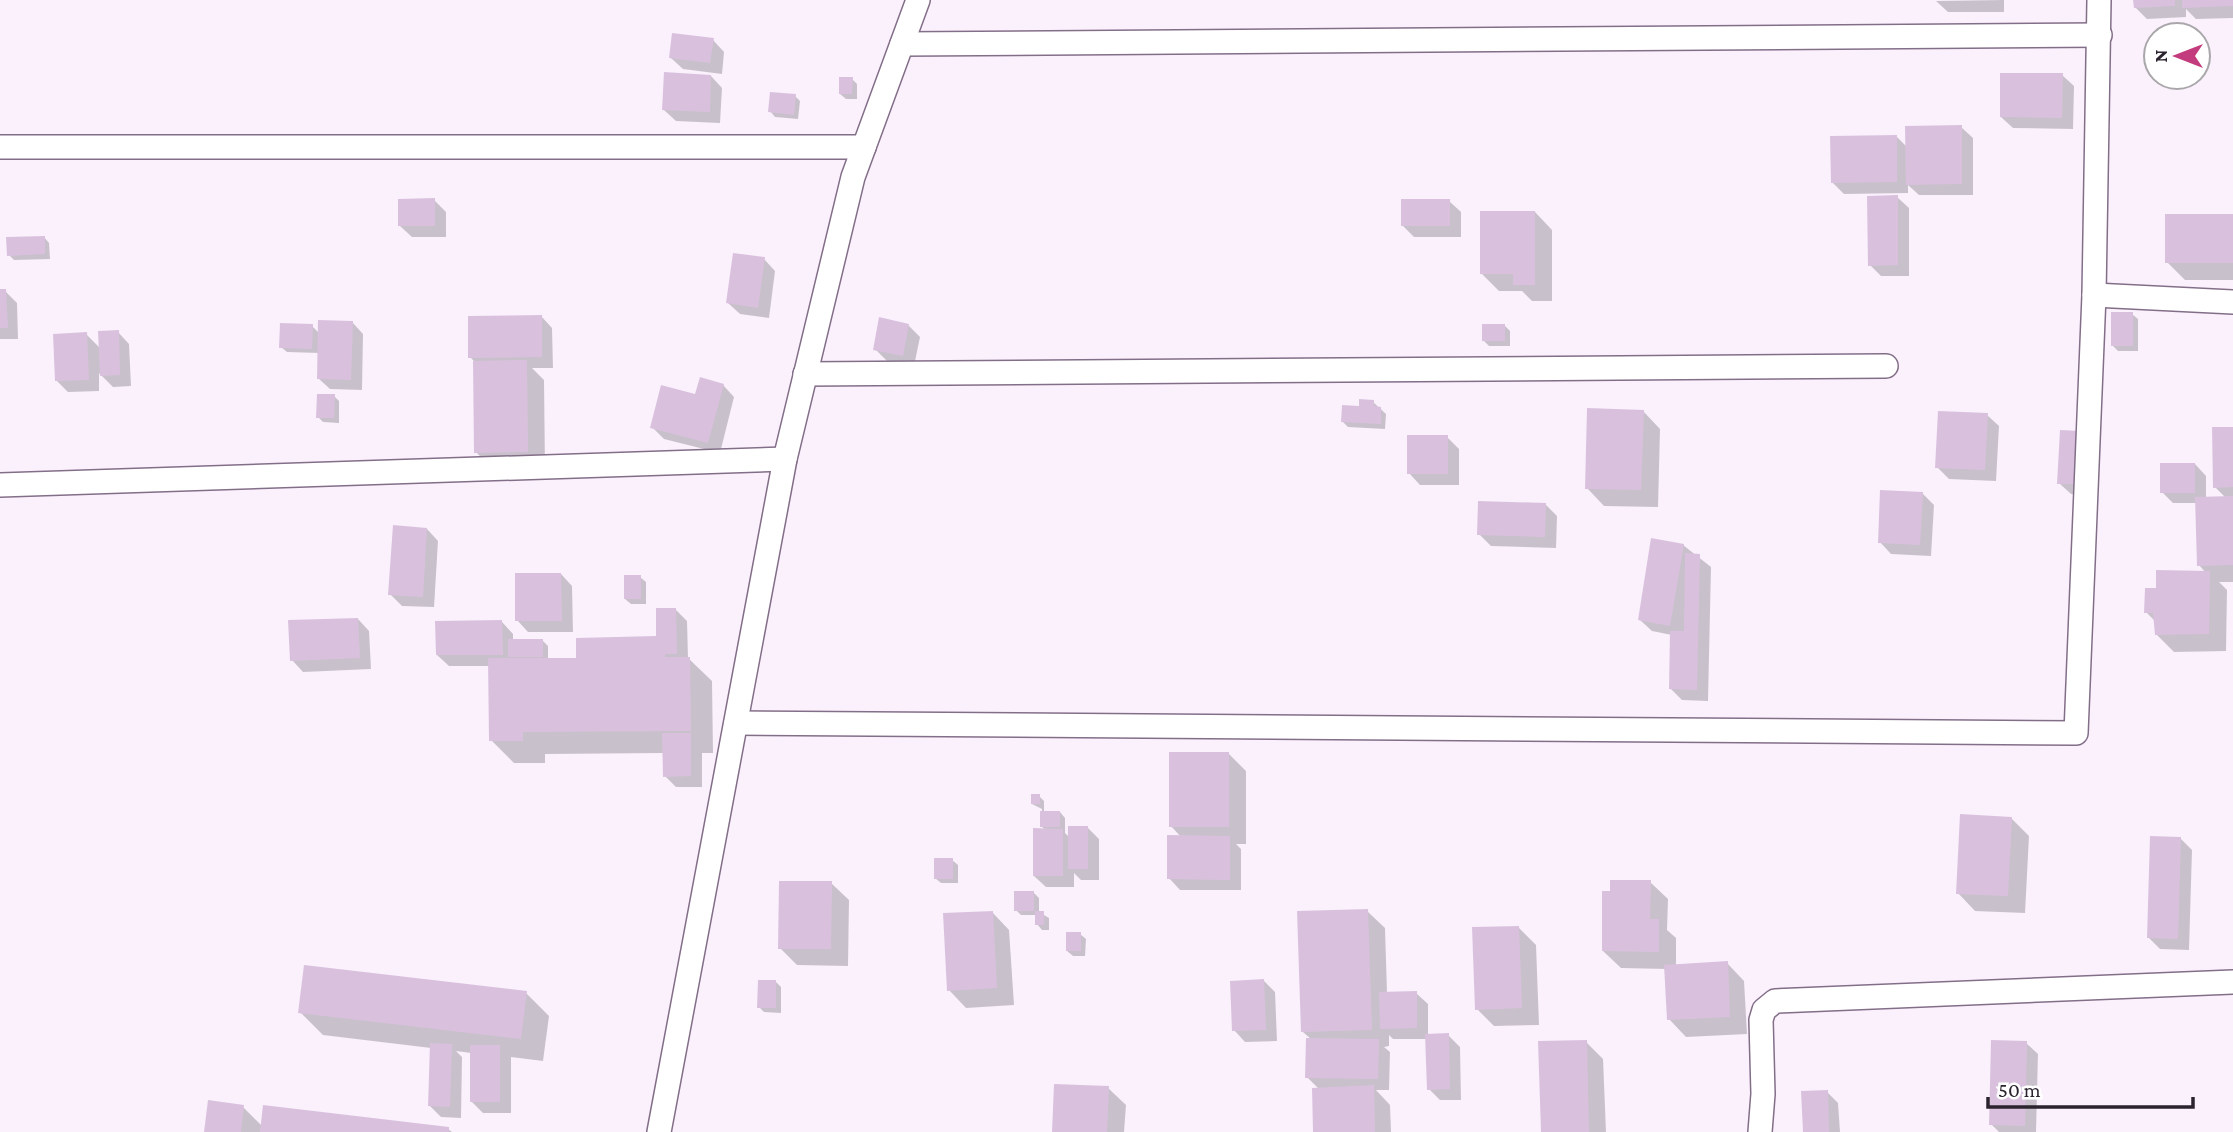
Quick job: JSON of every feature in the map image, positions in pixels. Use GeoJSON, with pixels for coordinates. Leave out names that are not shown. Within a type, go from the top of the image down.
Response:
{"type":"FeatureCollection","features":[{"type":"Feature","properties":{"kind":"street"},"geometry":{"type":"LineString","coordinates":[[659,1132],[785,459],[853,177],[918,0]]}},
{"type":"Feature","properties":{"kind":"street"},"geometry":{"type":"LineString","coordinates":[[736,723],[2076,733],[2094,295],[2099,0]]}},
{"type":"Feature","properties":{"kind":"street"},"geometry":{"type":"LineString","coordinates":[[902,44],[2100,35]]}},
{"type":"Feature","properties":{"kind":"street"},"geometry":{"type":"LineString","coordinates":[[0,147],[864,146]]}},
{"type":"Feature","properties":{"kind":"street"},"geometry":{"type":"LineString","coordinates":[[2094,295],[2233,302]]}},
{"type":"Feature","properties":{"kind":"street"},"geometry":{"type":"LineString","coordinates":[[805,374],[1886,366]]}},
{"type":"Feature","properties":{"kind":"street"},"geometry":{"type":"LineString","coordinates":[[0,485],[785,459]]}},
{"type":"Feature","properties":{"kind":"street"},"geometry":{"type":"LineString","coordinates":[[1760,1132],[1761,1020],[1764,1010],[1775,1001],[2233,982]]}},
{"type":"Feature","properties":{"kind":"building"},"geometry":{"type":"Polygon","coordinates":[[[2133,0],[2175,0],[2175,6],[2134,8],[2133,0]]]}},
{"type":"Feature","properties":{"kind":"building"},"geometry":{"type":"Polygon","coordinates":[[[2182,0],[2233,0],[2233,6],[2182,8],[2182,0]]]}},
{"type":"Feature","properties":{"kind":"building"},"geometry":{"type":"Polygon","coordinates":[[[672,33],[714,38],[710,63],[669,58],[672,33]]]}},
{"type":"Feature","properties":{"kind":"building"},"geometry":{"type":"Polygon","coordinates":[[[664,72],[711,75],[710,112],[662,110],[664,72]]]}},
{"type":"Feature","properties":{"kind":"building"},"geometry":{"type":"Polygon","coordinates":[[[2000,73],[2063,73],[2062,118],[2000,117],[2000,73]]]}},
{"type":"Feature","properties":{"kind":"building"},"geometry":{"type":"Polygon","coordinates":[[[839,77],[853,77],[852,94],[839,94],[839,77]]]}},
{"type":"Feature","properties":{"kind":"building"},"geometry":{"type":"Polygon","coordinates":[[[770,92],[796,94],[794,115],[768,112],[770,92]]]}},
{"type":"Feature","properties":{"kind":"building"},"geometry":{"type":"Polygon","coordinates":[[[1962,125],[1962,184],[1906,185],[1905,126],[1962,125]]]}},
{"type":"Feature","properties":{"kind":"building"},"geometry":{"type":"Polygon","coordinates":[[[1897,135],[1897,182],[1831,183],[1830,136],[1897,135]]]}},
{"type":"Feature","properties":{"kind":"building"},"geometry":{"type":"Polygon","coordinates":[[[1898,195],[1898,265],[1868,266],[1867,196],[1898,195]]]}},
{"type":"Feature","properties":{"kind":"building"},"geometry":{"type":"Polygon","coordinates":[[[435,198],[435,226],[398,226],[398,199],[435,198]]]}},
{"type":"Feature","properties":{"kind":"building"},"geometry":{"type":"Polygon","coordinates":[[[1401,199],[1450,199],[1450,226],[1401,226],[1401,199]]]}},
{"type":"Feature","properties":{"kind":"building"},"geometry":{"type":"Polygon","coordinates":[[[1480,211],[1535,211],[1535,285],[1513,285],[1513,274],[1480,274],[1480,211]]]}},
{"type":"Feature","properties":{"kind":"building"},"geometry":{"type":"Polygon","coordinates":[[[2165,214],[2233,214],[2233,263],[2165,263],[2165,214]]]}},
{"type":"Feature","properties":{"kind":"building"},"geometry":{"type":"Polygon","coordinates":[[[45,236],[45,254],[7,256],[6,237],[45,236]]]}},
{"type":"Feature","properties":{"kind":"building"},"geometry":{"type":"Polygon","coordinates":[[[733,253],[765,257],[758,308],[726,303],[733,253]]]}},
{"type":"Feature","properties":{"kind":"building"},"geometry":{"type":"Polygon","coordinates":[[[0,289],[6,289],[8,328],[0,328],[0,289]]]}},
{"type":"Feature","properties":{"kind":"building"},"geometry":{"type":"Polygon","coordinates":[[[2111,312],[2133,312],[2133,346],[2111,346],[2111,312]]]}},
{"type":"Feature","properties":{"kind":"building"},"geometry":{"type":"Polygon","coordinates":[[[542,315],[542,357],[468,358],[468,316],[542,315]]]}},
{"type":"Feature","properties":{"kind":"building"},"geometry":{"type":"Polygon","coordinates":[[[879,317],[909,324],[903,356],[873,350],[879,317]]]}},
{"type":"Feature","properties":{"kind":"building"},"geometry":{"type":"Polygon","coordinates":[[[318,320],[353,321],[351,380],[317,379],[318,320]]]}},
{"type":"Feature","properties":{"kind":"building"},"geometry":{"type":"Polygon","coordinates":[[[280,323],[313,324],[312,349],[279,348],[280,323]]]}},
{"type":"Feature","properties":{"kind":"building"},"geometry":{"type":"Polygon","coordinates":[[[1482,324],[1505,324],[1505,341],[1482,341],[1482,324]]]}},
{"type":"Feature","properties":{"kind":"building"},"geometry":{"type":"Polygon","coordinates":[[[119,330],[120,375],[100,376],[98,331],[119,330]]]}},
{"type":"Feature","properties":{"kind":"building"},"geometry":{"type":"Polygon","coordinates":[[[87,332],[89,380],[55,381],[53,334],[87,332]]]}},
{"type":"Feature","properties":{"kind":"building"},"geometry":{"type":"Polygon","coordinates":[[[527,360],[528,452],[474,453],[473,361],[527,360]]]}},
{"type":"Feature","properties":{"kind":"building"},"geometry":{"type":"Polygon","coordinates":[[[700,377],[724,384],[708,443],[650,428],[661,385],[695,394],[700,377]]]}},
{"type":"Feature","properties":{"kind":"building"},"geometry":{"type":"Polygon","coordinates":[[[317,394],[335,394],[334,418],[316,418],[317,394]]]}},
{"type":"Feature","properties":{"kind":"building"},"geometry":{"type":"Polygon","coordinates":[[[1359,399],[1374,400],[1374,406],[1381,407],[1381,424],[1341,422],[1342,405],[1359,406],[1359,399]]]}},
{"type":"Feature","properties":{"kind":"building"},"geometry":{"type":"Polygon","coordinates":[[[1587,408],[1644,410],[1641,490],[1585,489],[1587,408]]]}},
{"type":"Feature","properties":{"kind":"building"},"geometry":{"type":"Polygon","coordinates":[[[1938,411],[1988,413],[1985,470],[1935,468],[1938,411]]]}},
{"type":"Feature","properties":{"kind":"building"},"geometry":{"type":"Polygon","coordinates":[[[2212,427],[2233,427],[2233,487],[2213,488],[2212,427]]]}},
{"type":"Feature","properties":{"kind":"building"},"geometry":{"type":"Polygon","coordinates":[[[2060,430],[2081,431],[2078,484],[2057,484],[2060,430]]]}},
{"type":"Feature","properties":{"kind":"building"},"geometry":{"type":"Polygon","coordinates":[[[1407,435],[1448,435],[1448,474],[1407,474],[1407,435]]]}},
{"type":"Feature","properties":{"kind":"building"},"geometry":{"type":"Polygon","coordinates":[[[2160,463],[2195,463],[2195,493],[2160,493],[2160,463]]]}},
{"type":"Feature","properties":{"kind":"building"},"geometry":{"type":"Polygon","coordinates":[[[1880,490],[1923,492],[1920,545],[1878,543],[1880,490]]]}},
{"type":"Feature","properties":{"kind":"building"},"geometry":{"type":"Polygon","coordinates":[[[2233,496],[2233,565],[2197,566],[2195,497],[2233,496]]]}},
{"type":"Feature","properties":{"kind":"building"},"geometry":{"type":"Polygon","coordinates":[[[1478,501],[1546,503],[1545,537],[1477,535],[1478,501]]]}},
{"type":"Feature","properties":{"kind":"building"},"geometry":{"type":"Polygon","coordinates":[[[393,525],[427,528],[423,597],[388,595],[393,525]]]}},
{"type":"Feature","properties":{"kind":"building"},"geometry":{"type":"Polygon","coordinates":[[[1651,538],[1684,544],[1670,626],[1638,620],[1651,538]]]}},
{"type":"Feature","properties":{"kind":"building"},"geometry":{"type":"Polygon","coordinates":[[[1685,553],[1700,554],[1697,690],[1669,689],[1670,631],[1684,631],[1685,553]]]}},
{"type":"Feature","properties":{"kind":"building"},"geometry":{"type":"Polygon","coordinates":[[[2156,570],[2210,571],[2209,634],[2155,635],[2153,613],[2144,613],[2145,588],[2156,588],[2156,570]]]}},
{"type":"Feature","properties":{"kind":"building"},"geometry":{"type":"Polygon","coordinates":[[[515,573],[561,573],[562,621],[515,621],[515,573]]]}},
{"type":"Feature","properties":{"kind":"building"},"geometry":{"type":"Polygon","coordinates":[[[624,575],[641,575],[641,599],[624,599],[624,575]]]}},
{"type":"Feature","properties":{"kind":"building"},"geometry":{"type":"Polygon","coordinates":[[[656,608],[676,608],[677,654],[665,654],[665,657],[690,657],[691,731],[523,732],[523,741],[489,741],[488,658],[576,658],[576,638],[656,636],[656,608]]]}},
{"type":"Feature","properties":{"kind":"building"},"geometry":{"type":"Polygon","coordinates":[[[358,618],[360,658],[290,661],[288,620],[358,618]]]}},
{"type":"Feature","properties":{"kind":"building"},"geometry":{"type":"Polygon","coordinates":[[[502,620],[503,655],[436,655],[435,621],[502,620]]]}},
{"type":"Feature","properties":{"kind":"building"},"geometry":{"type":"Polygon","coordinates":[[[508,639],[543,639],[543,657],[508,657],[508,639]]]}},
{"type":"Feature","properties":{"kind":"building"},"geometry":{"type":"Polygon","coordinates":[[[662,733],[691,733],[691,776],[663,777],[662,733]]]}},
{"type":"Feature","properties":{"kind":"building"},"geometry":{"type":"Polygon","coordinates":[[[1169,752],[1229,752],[1229,827],[1169,827],[1169,752]]]}},
{"type":"Feature","properties":{"kind":"building"},"geometry":{"type":"Polygon","coordinates":[[[1031,794],[1040,794],[1040,804],[1031,804],[1031,794]]]}},
{"type":"Feature","properties":{"kind":"building"},"geometry":{"type":"Polygon","coordinates":[[[1040,811],[1060,811],[1060,827],[1040,827],[1040,811]]]}},
{"type":"Feature","properties":{"kind":"building"},"geometry":{"type":"Polygon","coordinates":[[[1960,814],[2012,817],[2008,896],[1956,894],[1960,814]]]}},
{"type":"Feature","properties":{"kind":"building"},"geometry":{"type":"Polygon","coordinates":[[[1068,826],[1088,826],[1088,869],[1068,869],[1068,826]]]}},
{"type":"Feature","properties":{"kind":"building"},"geometry":{"type":"Polygon","coordinates":[[[1033,828],[1063,829],[1063,876],[1033,876],[1033,828]]]}},
{"type":"Feature","properties":{"kind":"building"},"geometry":{"type":"Polygon","coordinates":[[[1167,835],[1230,836],[1230,880],[1167,879],[1167,835]]]}},
{"type":"Feature","properties":{"kind":"building"},"geometry":{"type":"Polygon","coordinates":[[[2150,836],[2181,837],[2178,939],[2147,938],[2150,836]]]}},
{"type":"Feature","properties":{"kind":"building"},"geometry":{"type":"Polygon","coordinates":[[[934,858],[953,858],[953,879],[934,879],[934,858]]]}},
{"type":"Feature","properties":{"kind":"building"},"geometry":{"type":"Polygon","coordinates":[[[1610,880],[1651,880],[1650,919],[1659,919],[1659,952],[1602,951],[1602,891],[1610,891],[1610,880]]]}},
{"type":"Feature","properties":{"kind":"building"},"geometry":{"type":"Polygon","coordinates":[[[779,881],[832,881],[831,949],[778,949],[779,881]]]}},
{"type":"Feature","properties":{"kind":"building"},"geometry":{"type":"Polygon","coordinates":[[[1014,891],[1034,891],[1034,911],[1014,911],[1014,891]]]}},
{"type":"Feature","properties":{"kind":"building"},"geometry":{"type":"Polygon","coordinates":[[[1368,909],[1372,1030],[1301,1032],[1297,911],[1368,909]]]}},
{"type":"Feature","properties":{"kind":"building"},"geometry":{"type":"Polygon","coordinates":[[[993,911],[997,988],[947,991],[943,913],[993,911]]]}},
{"type":"Feature","properties":{"kind":"building"},"geometry":{"type":"Polygon","coordinates":[[[1035,911],[1044,911],[1044,925],[1035,925],[1035,911]]]}},
{"type":"Feature","properties":{"kind":"building"},"geometry":{"type":"Polygon","coordinates":[[[1519,926],[1522,1008],[1475,1010],[1472,927],[1519,926]]]}},
{"type":"Feature","properties":{"kind":"building"},"geometry":{"type":"Polygon","coordinates":[[[1066,932],[1081,932],[1081,951],[1066,951],[1066,932]]]}},
{"type":"Feature","properties":{"kind":"building"},"geometry":{"type":"Polygon","coordinates":[[[1728,961],[1730,1017],[1667,1020],[1664,965],[1728,961]]]}},
{"type":"Feature","properties":{"kind":"building"},"geometry":{"type":"Polygon","coordinates":[[[304,965],[527,991],[521,1039],[298,1013],[304,965]]]}},
{"type":"Feature","properties":{"kind":"building"},"geometry":{"type":"Polygon","coordinates":[[[1264,979],[1266,1030],[1232,1031],[1230,981],[1264,979]]]}},
{"type":"Feature","properties":{"kind":"building"},"geometry":{"type":"Polygon","coordinates":[[[758,980],[776,980],[776,1008],[757,1008],[758,980]]]}},
{"type":"Feature","properties":{"kind":"building"},"geometry":{"type":"Polygon","coordinates":[[[1417,991],[1417,1028],[1380,1029],[1379,992],[1417,991]]]}},
{"type":"Feature","properties":{"kind":"building"},"geometry":{"type":"Polygon","coordinates":[[[1449,1033],[1450,1089],[1427,1090],[1425,1034],[1449,1033]]]}},
{"type":"Feature","properties":{"kind":"building"},"geometry":{"type":"Polygon","coordinates":[[[1306,1038],[1379,1039],[1378,1079],[1305,1078],[1306,1038]]]}},
{"type":"Feature","properties":{"kind":"building"},"geometry":{"type":"Polygon","coordinates":[[[1587,1040],[1589,1132],[1541,1132],[1538,1041],[1587,1040]]]}},
{"type":"Feature","properties":{"kind":"building"},"geometry":{"type":"Polygon","coordinates":[[[1991,1040],[2027,1041],[2025,1126],[1989,1125],[1991,1040]]]}},
{"type":"Feature","properties":{"kind":"building"},"geometry":{"type":"Polygon","coordinates":[[[430,1043],[452,1044],[450,1107],[428,1106],[430,1043]]]}},
{"type":"Feature","properties":{"kind":"building"},"geometry":{"type":"Polygon","coordinates":[[[470,1045],[500,1045],[500,1102],[470,1102],[470,1045]]]}},
{"type":"Feature","properties":{"kind":"building"},"geometry":{"type":"Polygon","coordinates":[[[1054,1084],[1109,1086],[1107,1132],[1052,1132],[1054,1084]]]}},
{"type":"Feature","properties":{"kind":"building"},"geometry":{"type":"Polygon","coordinates":[[[1374,1085],[1375,1132],[1313,1132],[1312,1088],[1374,1085]]]}},
{"type":"Feature","properties":{"kind":"building"},"geometry":{"type":"Polygon","coordinates":[[[1828,1090],[1829,1132],[1803,1132],[1801,1091],[1828,1090]]]}},
{"type":"Feature","properties":{"kind":"building"},"geometry":{"type":"Polygon","coordinates":[[[208,1100],[244,1105],[241,1132],[204,1132],[208,1100]]]}},
{"type":"Feature","properties":{"kind":"building"},"geometry":{"type":"Polygon","coordinates":[[[263,1105],[449,1127],[449,1132],[260,1132],[263,1105]]]}}]}
